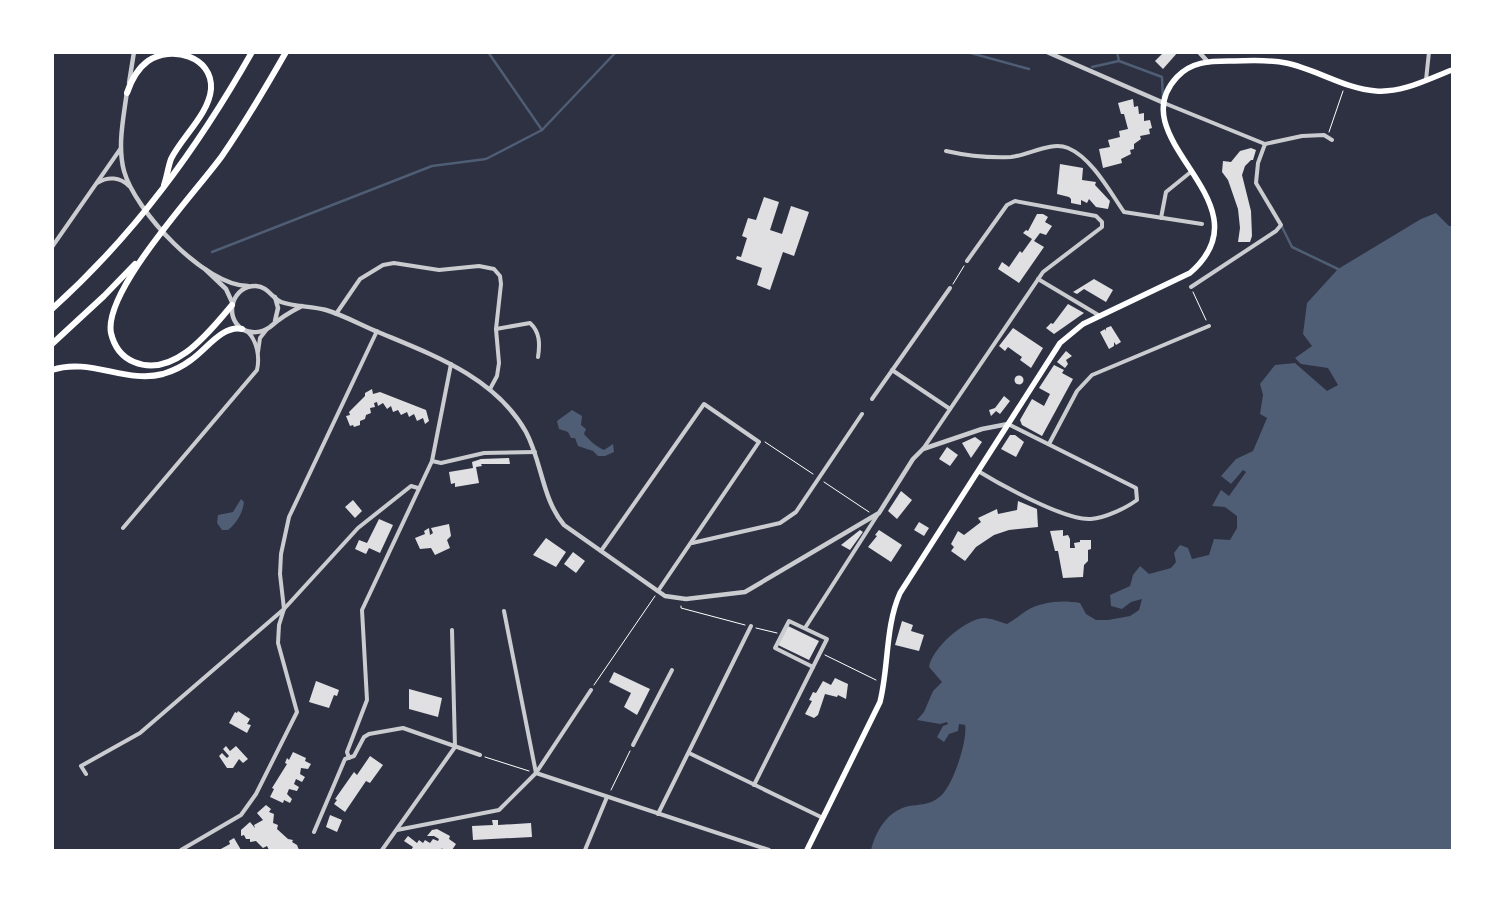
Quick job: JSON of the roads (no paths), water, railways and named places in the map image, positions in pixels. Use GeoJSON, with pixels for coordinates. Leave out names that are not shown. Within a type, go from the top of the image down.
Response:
{"type":"FeatureCollection","features":[{"type":"Feature","properties":{"kind":"highway"},"geometry":{"type":"LineString","coordinates":[[52,309],[106,258],[162,192],[219,108],[252,52]]}},
{"type":"Feature","properties":{"kind":"highway"},"geometry":{"type":"LineString","coordinates":[[52,344],[104,296],[144,254],[179,212],[223,154],[286,52]]}},
{"type":"Feature","properties":{"kind":"highway"},"geometry":{"type":"LineString","coordinates":[[127,93],[133,78],[148,62],[162,54],[176,53],[192,58],[201,65],[209,77],[211,90],[190,134],[171,159],[162,192]]}},
{"type":"Feature","properties":{"kind":"highway"},"geometry":{"type":"LineString","coordinates":[[144,254],[118,298],[111,320],[114,343],[123,355],[130,360],[153,365],[178,358],[194,346],[232,305]]}},
{"type":"Feature","properties":{"kind":"highway"},"geometry":{"type":"LineString","coordinates":[[52,370],[82,366],[135,376],[164,374],[192,360],[230,329],[244,330]]}},
{"type":"Feature","properties":{"kind":"main road"},"geometry":{"type":"LineString","coordinates":[[807,850],[874,713],[884,684],[890,634],[897,599],[915,568],[1060,344],[1075,329],[1180,279],[1198,266],[1204,258],[1213,238],[1214,217],[1206,192],[1168,133],[1164,117],[1164,103],[1169,88],[1178,76],[1192,65],[1208,62],[1264,60],[1286,63],[1371,90],[1387,91],[1426,80],[1452,70]]}},
{"type":"Feature","properties":{"kind":"street"},"geometry":{"type":"LineString","coordinates":[[134,52],[127,93],[122,147],[124,169],[130,187],[142,206],[166,236],[226,289],[232,305],[233,317],[254,342],[258,355]]}},
{"type":"Feature","properties":{"kind":"street"},"geometry":{"type":"LineString","coordinates":[[1047,52],[1265,144],[1302,136],[1327,137],[1332,140]]}},
{"type":"Feature","properties":{"kind":"street"},"geometry":{"type":"LineString","coordinates":[[1199,52],[1208,62]]}},
{"type":"Feature","properties":{"kind":"street"},"geometry":{"type":"LineString","coordinates":[[1426,80],[1429,52]]}},
{"type":"Feature","properties":{"kind":"street"},"geometry":{"type":"LineString","coordinates":[[1191,287],[1276,231],[1281,225],[1256,183],[1258,163],[1265,144]]}},
{"type":"Feature","properties":{"kind":"street"},"geometry":{"type":"LineString","coordinates":[[52,247],[122,147]]}},
{"type":"Feature","properties":{"kind":"street"},"geometry":{"type":"LineString","coordinates":[[946,151],[970,156],[1013,156],[1051,147],[1068,148],[1100,176],[1124,212],[1202,224]]}},
{"type":"Feature","properties":{"kind":"street"},"geometry":{"type":"LineString","coordinates":[[1161,218],[1166,192],[1192,171]]}},
{"type":"Feature","properties":{"kind":"street"},"geometry":{"type":"LineString","coordinates":[[95,184],[104,179],[116,178],[130,187]]}},
{"type":"Feature","properties":{"kind":"street"},"geometry":{"type":"LineString","coordinates":[[805,628],[914,459],[923,449],[1043,272],[1102,227],[1102,222],[1096,216],[1016,201],[1007,205],[968,261]]}},
{"type":"Feature","properties":{"kind":"street"},"geometry":{"type":"LineString","coordinates":[[336,314],[360,279],[383,264],[394,263],[439,270],[484,266],[494,269],[501,280],[496,329],[500,363],[497,376],[490,389]]}},
{"type":"Feature","properties":{"kind":"street"},"geometry":{"type":"LineString","coordinates":[[205,269],[230,283],[266,289],[282,302],[321,309],[336,314],[451,364],[490,389],[525,430],[535,452],[549,504],[555,515],[564,525],[665,596],[680,598],[745,592],[879,513]]}},
{"type":"Feature","properties":{"kind":"street"},"geometry":{"type":"LineString","coordinates":[[1038,279],[1100,316]]}},
{"type":"Feature","properties":{"kind":"street"},"geometry":{"type":"LineString","coordinates":[[232,305],[238,293],[251,286]]}},
{"type":"Feature","properties":{"kind":"street"},"geometry":{"type":"LineString","coordinates":[[872,399],[950,288]]}},
{"type":"Feature","properties":{"kind":"street"},"geometry":{"type":"LineString","coordinates":[[272,324],[278,308],[274,297]]}},
{"type":"Feature","properties":{"kind":"street"},"geometry":{"type":"LineString","coordinates":[[123,528],[257,370],[260,338],[267,329],[302,306]]}},
{"type":"Feature","properties":{"kind":"street"},"geometry":{"type":"LineString","coordinates":[[496,329],[530,323],[536,328],[539,346],[538,357]]}},
{"type":"Feature","properties":{"kind":"street"},"geometry":{"type":"LineString","coordinates":[[1050,444],[1077,391],[1092,375],[1209,326]]}},
{"type":"Feature","properties":{"kind":"street"},"geometry":{"type":"LineString","coordinates":[[244,330],[256,332],[267,329]]}},
{"type":"Feature","properties":{"kind":"street"},"geometry":{"type":"LineString","coordinates":[[181,850],[241,815],[256,794],[297,712],[278,643],[279,625],[284,609],[280,574],[288,517],[376,331]]}},
{"type":"Feature","properties":{"kind":"street"},"geometry":{"type":"LineString","coordinates":[[349,758],[347,752],[367,700],[362,610],[432,461],[451,364]]}},
{"type":"Feature","properties":{"kind":"street"},"geometry":{"type":"LineString","coordinates":[[892,370],[950,409]]}},
{"type":"Feature","properties":{"kind":"street"},"geometry":{"type":"LineString","coordinates":[[601,551],[704,404],[759,442],[658,591]]}},
{"type":"Feature","properties":{"kind":"street"},"geometry":{"type":"LineString","coordinates":[[691,543],[780,523],[796,512],[862,414]]}},
{"type":"Feature","properties":{"kind":"street"},"geometry":{"type":"LineString","coordinates":[[923,449],[982,429],[1008,424],[1136,488],[1137,500],[1100,517],[1082,518],[1040,503],[978,471]]}},
{"type":"Feature","properties":{"kind":"street"},"geometry":{"type":"LineString","coordinates":[[432,461],[441,463],[484,453],[535,452]]}},
{"type":"Feature","properties":{"kind":"street"},"geometry":{"type":"LineString","coordinates":[[86,774],[81,766],[140,733],[284,609],[358,528],[412,486],[418,488]]}},
{"type":"Feature","properties":{"kind":"street"},"geometry":{"type":"LineString","coordinates":[[504,611],[536,773]]}},
{"type":"Feature","properties":{"kind":"street"},"geometry":{"type":"LineString","coordinates":[[754,785],[813,667],[820,652],[827,639],[789,621],[775,648],[813,667]]}},
{"type":"Feature","properties":{"kind":"street"},"geometry":{"type":"LineString","coordinates":[[658,814],[751,626]]}},
{"type":"Feature","properties":{"kind":"street"},"geometry":{"type":"LineString","coordinates":[[382,850],[456,747],[452,630]]}},
{"type":"Feature","properties":{"kind":"street"},"geometry":{"type":"LineString","coordinates":[[632,745],[672,670]]}},
{"type":"Feature","properties":{"kind":"street"},"geometry":{"type":"LineString","coordinates":[[396,830],[499,810],[536,773],[591,690]]}},
{"type":"Feature","properties":{"kind":"street"},"geometry":{"type":"LineString","coordinates":[[314,832],[345,759],[354,756],[364,737],[403,728],[480,755]]}},
{"type":"Feature","properties":{"kind":"street"},"geometry":{"type":"LineString","coordinates":[[689,753],[823,818]]}},
{"type":"Feature","properties":{"kind":"street"},"geometry":{"type":"LineString","coordinates":[[536,773],[769,850]]}},
{"type":"Feature","properties":{"kind":"street"},"geometry":{"type":"LineString","coordinates":[[585,850],[607,797]]}},
{"type":"Feature","properties":{"kind":"water"},"geometry":{"type":"Polygon","coordinates":[[[1436,213],[1449,226],[1452,226],[1452,850],[871,850],[879,829],[894,812],[909,806],[928,803],[938,798],[949,785],[958,764],[964,742],[965,725],[959,724],[958,731],[949,734],[944,742],[937,737],[943,726],[948,724],[947,722],[940,724],[917,720],[924,712],[933,691],[942,682],[929,667],[931,659],[943,643],[959,629],[976,620],[987,618],[1007,624],[1032,608],[1053,602],[1080,603],[1086,614],[1096,620],[1130,616],[1139,610],[1142,599],[1131,602],[1122,609],[1111,606],[1110,595],[1130,586],[1133,575],[1140,566],[1149,574],[1171,568],[1176,562],[1174,553],[1180,545],[1188,548],[1192,559],[1209,555],[1214,539],[1230,540],[1237,528],[1237,516],[1225,507],[1212,506],[1221,490],[1229,496],[1246,472],[1243,470],[1231,484],[1221,476],[1236,459],[1253,451],[1267,418],[1260,414],[1263,395],[1260,384],[1275,365],[1295,363],[1327,391],[1338,385],[1328,368],[1301,364],[1295,358],[1312,346],[1303,334],[1307,303],[1338,269],[1421,219],[1436,213]]]}},
{"type":"Feature","properties":{"kind":"water"},"geometry":{"type":"Polygon","coordinates":[[[572,410],[582,416],[581,425],[586,429],[584,434],[588,439],[604,450],[613,444],[614,452],[605,456],[598,456],[593,451],[578,446],[575,438],[571,438],[568,432],[559,429],[557,421],[572,410]]]}},
{"type":"Feature","properties":{"kind":"water"},"geometry":{"type":"Polygon","coordinates":[[[241,499],[244,502],[239,518],[228,530],[222,530],[217,523],[218,515],[233,512],[241,499]]]}},
{"type":"Feature","properties":{"kind":"waterway"},"geometry":{"type":"LineString","coordinates":[[488,52],[542,130]]}},
{"type":"Feature","properties":{"kind":"waterway"},"geometry":{"type":"LineString","coordinates":[[212,252],[432,166],[486,159],[542,130],[616,52]]}},
{"type":"Feature","properties":{"kind":"waterway"},"geometry":{"type":"LineString","coordinates":[[967,52],[1029,69]]}},
{"type":"Feature","properties":{"kind":"waterway"},"geometry":{"type":"LineString","coordinates":[[1117,52],[1119,61],[1162,77],[1163,98]]}},
{"type":"Feature","properties":{"kind":"waterway"},"geometry":{"type":"LineString","coordinates":[[1092,67],[1119,61]]}},
{"type":"Feature","properties":{"kind":"waterway"},"geometry":{"type":"LineString","coordinates":[[1281,225],[1292,247],[1338,269]]}}]}
